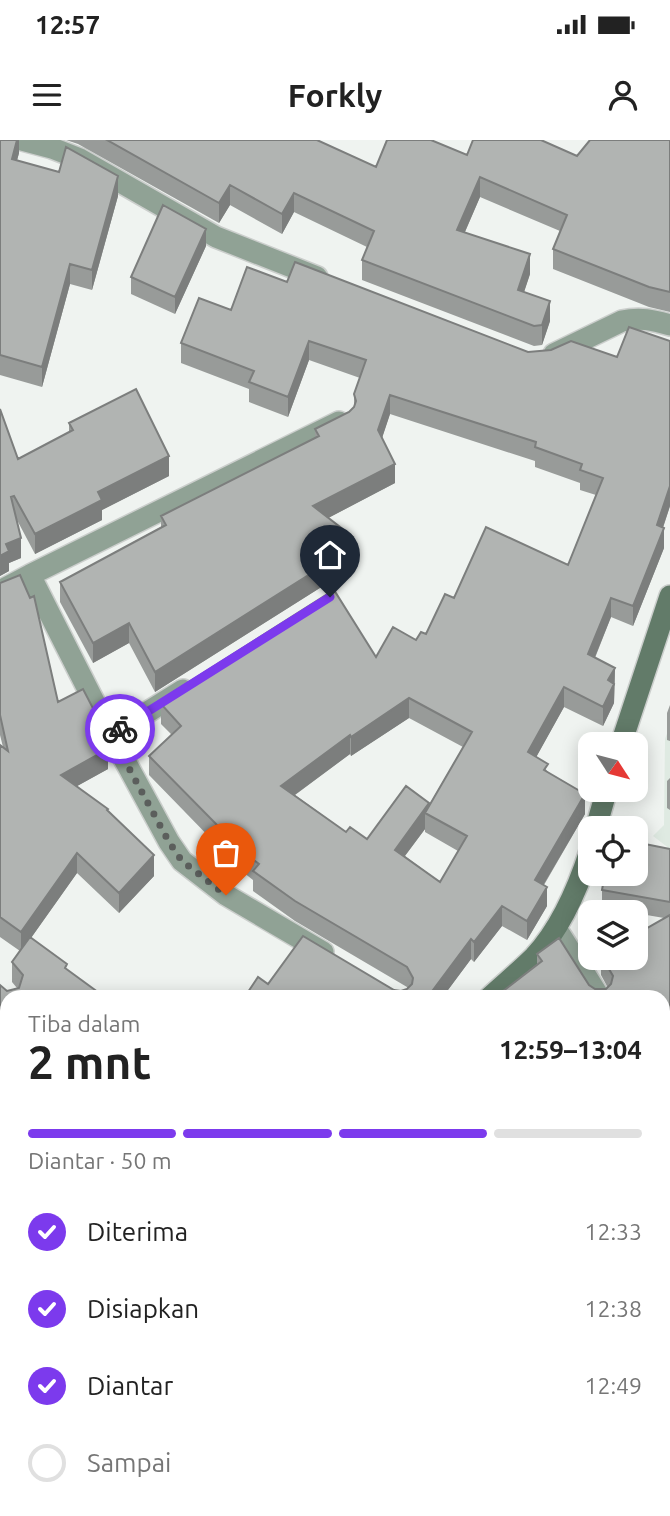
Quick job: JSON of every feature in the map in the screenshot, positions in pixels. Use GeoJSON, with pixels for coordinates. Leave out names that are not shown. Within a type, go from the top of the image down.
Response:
{"type":"FeatureCollection","features":[{"type":"Feature","properties":{"kind":"street"},"geometry":{"type":"LineString","coordinates":[[22,140],[80,159],[216,237],[332,282]]}},
{"type":"Feature","properties":{"kind":"street"},"geometry":{"type":"LineString","coordinates":[[532,359],[549,357],[633,318],[647,318],[670,325]]}},
{"type":"Feature","properties":{"kind":"street"},"geometry":{"type":"LineString","coordinates":[[0,591],[343,420]]}},
{"type":"Feature","properties":{"kind":"street"},"geometry":{"type":"LineString","coordinates":[[30,575],[111,735],[182,861],[226,895],[341,963]]}},
{"type":"Feature","properties":{"kind":"street"},"geometry":{"type":"LineString","coordinates":[[625,732],[670,596]]}},
{"type":"Feature","properties":{"kind":"street"},"geometry":{"type":"LineString","coordinates":[[111,735],[203,677]]}},
{"type":"Feature","properties":{"kind":"street"},"geometry":{"type":"LineString","coordinates":[[498,990],[534,957],[556,928],[578,881]]}},
{"type":"Feature","properties":{"kind":"street"},"geometry":{"type":"LineString","coordinates":[[556,928],[595,990]]}},
{"type":"Feature","properties":{"kind":"shaded area"},"geometry":{"type":"Polygon","coordinates":[[[670,725],[670,849],[653,836],[664,825],[665,739],[670,725]]]}},
{"type":"Feature","properties":{"kind":"building"},"geometry":{"type":"Polygon","coordinates":[[[0,140],[17,140],[12,159],[59,172],[66,147],[118,176],[92,270],[70,264],[42,367],[0,355],[0,140]]]}},
{"type":"Feature","properties":{"kind":"building"},"geometry":{"type":"Polygon","coordinates":[[[107,140],[317,140],[376,167],[387,140],[431,140],[467,155],[473,140],[541,140],[577,156],[590,140],[670,140],[670,292],[649,287],[553,249],[567,215],[480,177],[457,230],[530,254],[518,290],[550,301],[542,325],[534,326],[362,260],[374,231],[294,193],[282,214],[230,185],[219,203],[107,140]]]}},
{"type":"Feature","properties":{"kind":"building"},"geometry":{"type":"Polygon","coordinates":[[[163,205],[206,229],[175,297],[131,277],[163,205]]]}},
{"type":"Feature","properties":{"kind":"building"},"geometry":{"type":"Polygon","coordinates":[[[295,262],[528,352],[551,350],[571,341],[617,357],[629,327],[670,341],[670,486],[657,525],[664,528],[633,606],[611,598],[588,654],[615,668],[608,680],[614,684],[603,707],[564,687],[528,752],[548,764],[544,770],[578,790],[578,802],[580,802],[535,880],[547,887],[527,921],[502,906],[474,942],[471,939],[433,990],[404,990],[412,984],[413,978],[407,967],[295,901],[253,871],[259,864],[220,834],[223,831],[149,756],[181,726],[161,704],[167,696],[334,590],[376,657],[393,627],[416,640],[421,632],[426,634],[445,594],[454,598],[486,527],[568,565],[603,478],[580,470],[582,464],[535,447],[536,442],[390,395],[378,430],[395,464],[313,506],[353,537],[332,565],[323,566],[155,672],[129,623],[93,643],[60,582],[166,525],[161,516],[319,436],[315,429],[354,407],[354,394],[366,360],[309,341],[288,397],[249,382],[254,371],[181,343],[199,298],[231,310],[247,267],[287,282],[295,262]],[[409,698],[351,737],[350,735],[281,786],[346,832],[350,827],[367,839],[406,786],[429,803],[395,850],[440,882],[467,836],[425,813],[472,732],[409,698]]]}},
{"type":"Feature","properties":{"kind":"building"},"geometry":{"type":"Polygon","coordinates":[[[136,389],[169,456],[98,492],[102,500],[35,534],[14,496],[11,497],[21,538],[6,544],[9,551],[0,556],[0,409],[18,459],[73,430],[69,423],[136,389]]]}},
{"type":"Feature","properties":{"kind":"building"},"geometry":{"type":"Polygon","coordinates":[[[20,575],[30,598],[34,596],[58,702],[83,689],[98,718],[93,721],[108,749],[61,775],[108,809],[154,855],[119,893],[77,853],[21,932],[0,917],[0,745],[8,751],[0,715],[0,583],[20,575]]]}},
{"type":"Feature","properties":{"kind":"building"},"geometry":{"type":"Polygon","coordinates":[[[648,845],[670,849],[670,902],[602,890],[603,886],[648,886],[648,845]]]}},
{"type":"Feature","properties":{"kind":"building"},"geometry":{"type":"Polygon","coordinates":[[[670,915],[670,990],[504,990],[542,961],[537,954],[559,938],[589,985],[595,989],[606,989],[613,976],[610,970],[648,970],[648,928],[670,915]]]}},
{"type":"Feature","properties":{"kind":"building"},"geometry":{"type":"Polygon","coordinates":[[[303,936],[394,990],[249,990],[258,977],[268,984],[303,936]]]}},
{"type":"Feature","properties":{"kind":"building"},"geometry":{"type":"Polygon","coordinates":[[[30,937],[67,964],[65,968],[95,990],[11,990],[19,988],[23,975],[12,962],[30,937]]]}},
{"type":"Feature","properties":{"kind":"way so far"},"geometry":{"type":"LineString","coordinates":[[120,729],[111,735],[169,842],[182,861],[226,895]]}},
{"type":"Feature","properties":{"kind":"route"},"geometry":{"type":"LineString","coordinates":[[120,729],[330,597]]}}]}
